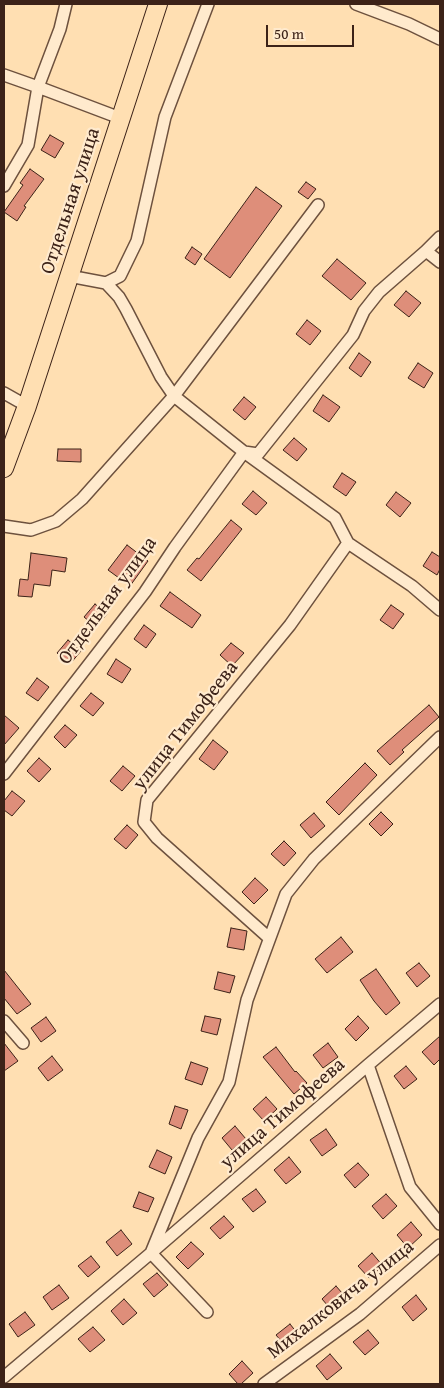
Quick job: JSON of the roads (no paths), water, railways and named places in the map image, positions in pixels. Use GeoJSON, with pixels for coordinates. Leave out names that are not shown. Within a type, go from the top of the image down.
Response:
{"type":"FeatureCollection","features":[{"type":"Feature","properties":{"kind":"main road","name":"Отдельная улица"},"geometry":{"type":"LineString","coordinates":[[4,468],[27,406],[158,4]]}},
{"type":"Feature","properties":{"kind":"street"},"geometry":{"type":"LineString","coordinates":[[4,186],[28,145],[38,87],[60,29],[66,4]]}},
{"type":"Feature","properties":{"kind":"street"},"geometry":{"type":"LineString","coordinates":[[69,276],[106,282],[120,276],[138,241],[165,117],[208,4]]}},
{"type":"Feature","properties":{"kind":"street"},"geometry":{"type":"LineString","coordinates":[[356,4],[409,24],[440,39]]}},
{"type":"Feature","properties":{"kind":"street","name":"Отдельная улица"},"geometry":{"type":"LineString","coordinates":[[4,75],[120,118]]}},
{"type":"Feature","properties":{"kind":"street"},"geometry":{"type":"LineString","coordinates":[[4,526],[31,530],[56,521],[82,499],[174,396],[318,205]]}},
{"type":"Feature","properties":{"kind":"street"},"geometry":{"type":"LineString","coordinates":[[244,452],[258,454],[353,335],[364,311],[379,292],[440,237]]}},
{"type":"Feature","properties":{"kind":"street"},"geometry":{"type":"LineString","coordinates":[[426,251],[440,262]]}},
{"type":"Feature","properties":{"kind":"street"},"geometry":{"type":"LineString","coordinates":[[106,282],[119,297],[161,376],[174,396],[244,452],[335,518],[348,543],[412,586],[440,610]]}},
{"type":"Feature","properties":{"kind":"street"},"geometry":{"type":"LineString","coordinates":[[4,393],[27,406]]}},
{"type":"Feature","properties":{"kind":"street","name":"Отдельная улица"},"geometry":{"type":"LineString","coordinates":[[4,774],[145,592],[175,546],[244,452]]}},
{"type":"Feature","properties":{"kind":"street","name":"улица Тимофеева"},"geometry":{"type":"LineString","coordinates":[[269,938],[157,838],[144,822],[147,800],[290,625],[348,543]]}},
{"type":"Feature","properties":{"kind":"street","name":"улица Тимофеева"},"geometry":{"type":"LineString","coordinates":[[151,1253],[198,1138],[228,1082],[247,1000],[286,894],[314,859],[440,737]]}},
{"type":"Feature","properties":{"kind":"street","name":"улица Тимофеева"},"geometry":{"type":"LineString","coordinates":[[4,1378],[440,1004]]}},
{"type":"Feature","properties":{"kind":"street"},"geometry":{"type":"LineString","coordinates":[[4,1021],[23,1043]]}},
{"type":"Feature","properties":{"kind":"street"},"geometry":{"type":"LineString","coordinates":[[368,1065],[410,1187],[440,1224]]}},
{"type":"Feature","properties":{"kind":"street","name":"Михалковича улица"},"geometry":{"type":"LineString","coordinates":[[264,1384],[360,1314],[440,1245]]}},
{"type":"Feature","properties":{"kind":"street"},"geometry":{"type":"LineString","coordinates":[[151,1253],[207,1312]]}},
{"type":"Feature","properties":{"kind":"street"},"geometry":{"type":"LineString","coordinates":[[4,1378],[12,1384]]}}]}
